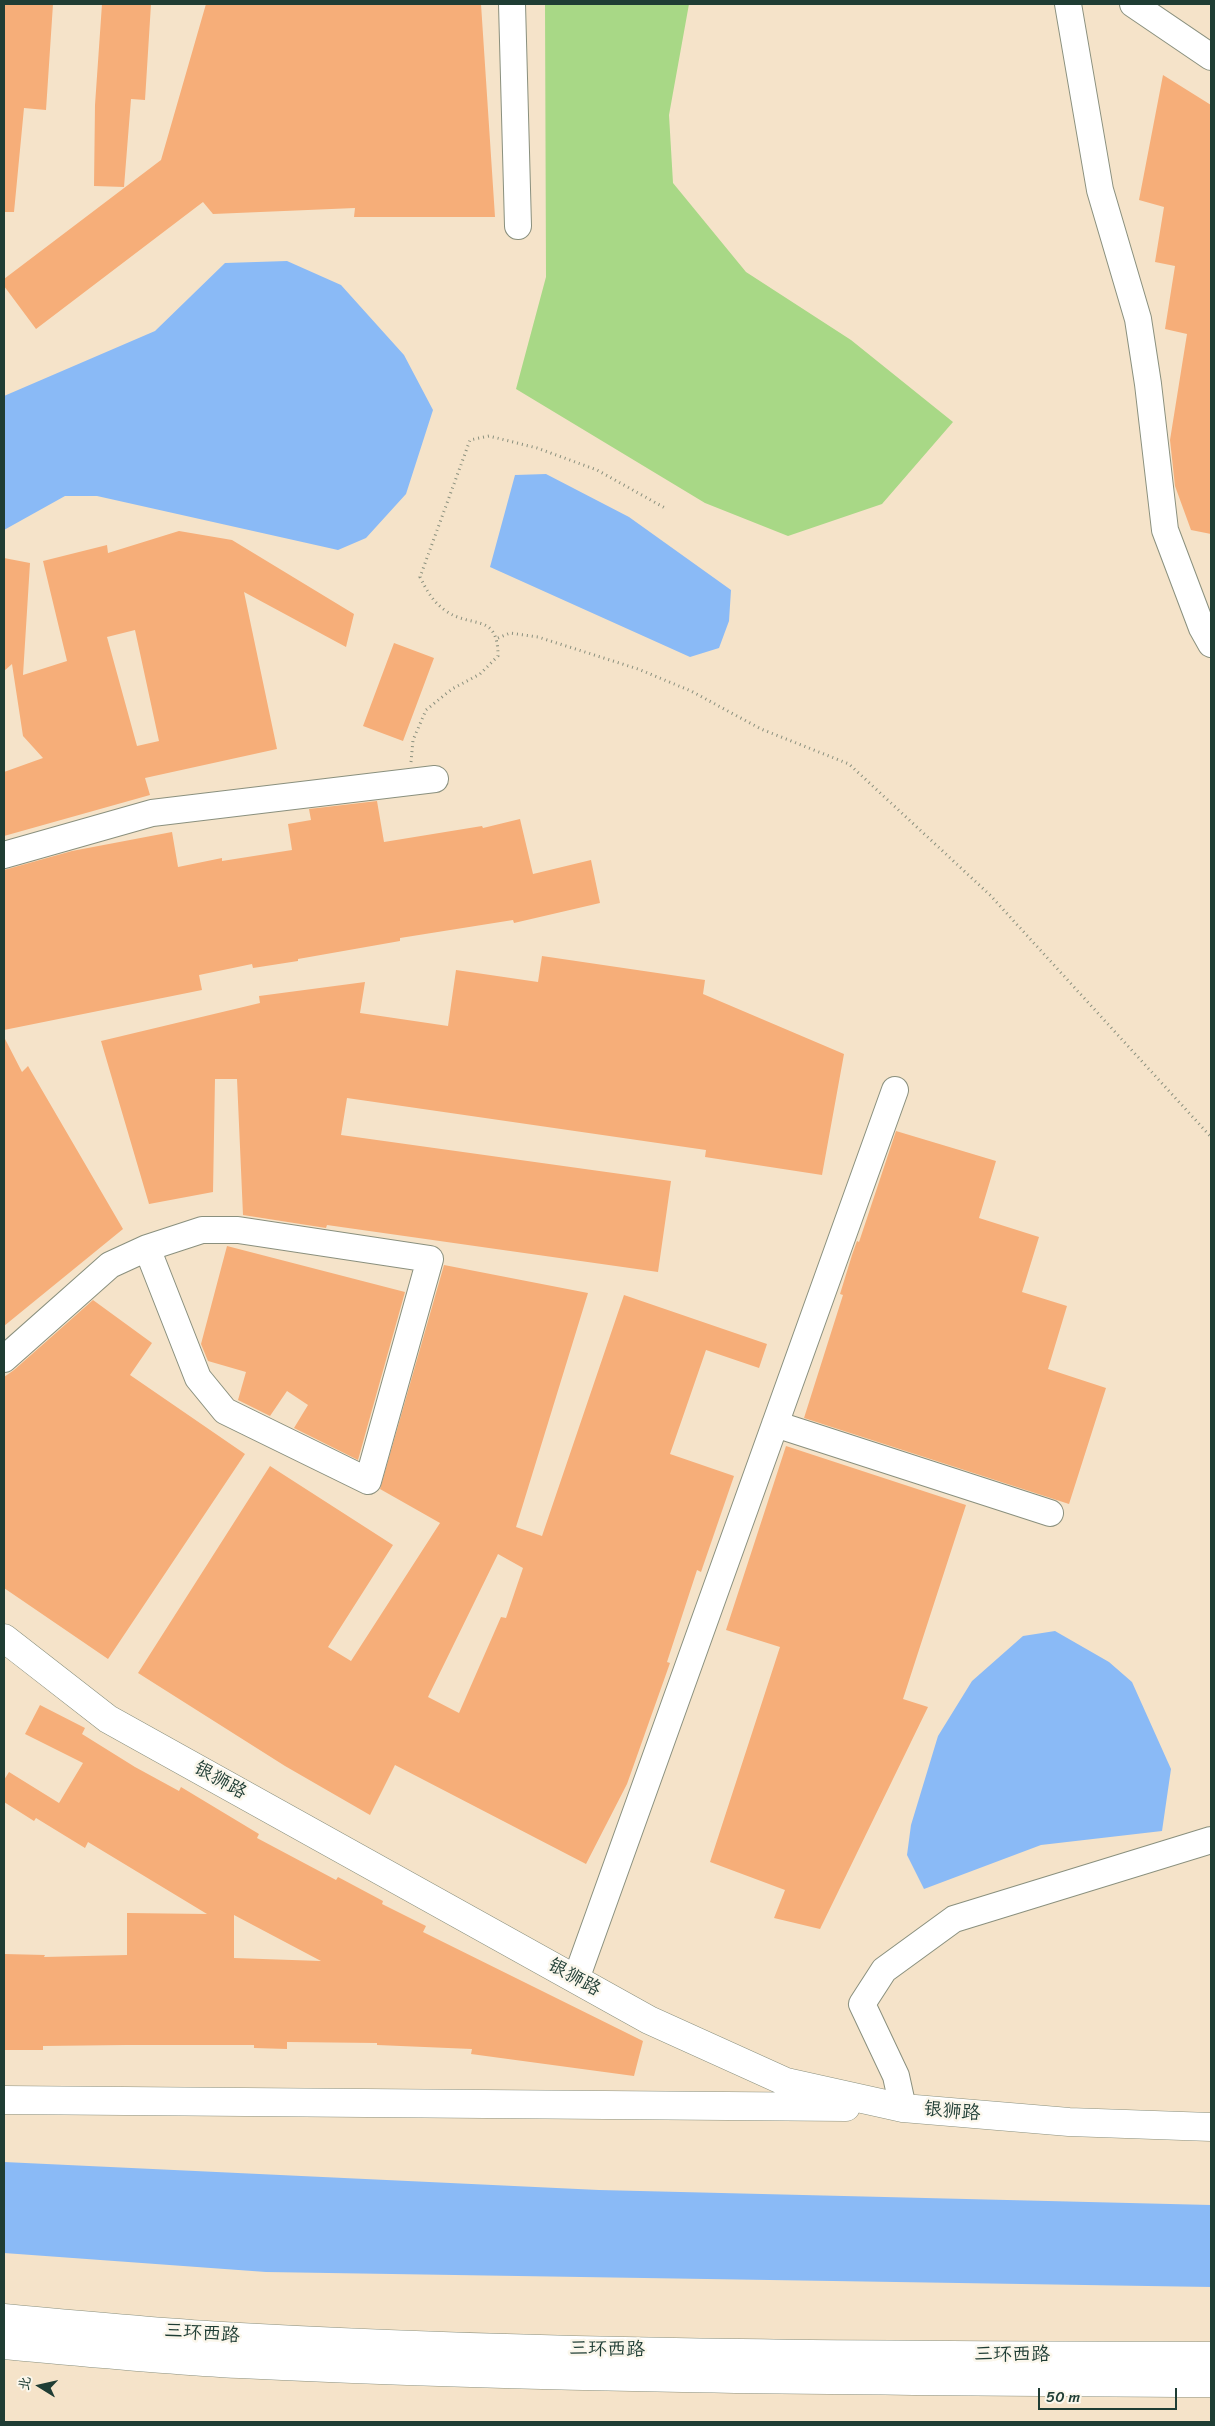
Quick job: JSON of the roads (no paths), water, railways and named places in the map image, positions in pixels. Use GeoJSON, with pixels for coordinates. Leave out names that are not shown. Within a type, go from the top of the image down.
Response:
{"type":"FeatureCollection","features":[{"type":"Feature","properties":{"kind":"main road","name":"银狮路"},"geometry":{"type":"LineString","coordinates":[[4,1638],[108,1719],[650,2020],[786,2082],[903,2108],[1069,2122],[1211,2127]]}},
{"type":"Feature","properties":{"kind":"main road"},"geometry":{"type":"LineString","coordinates":[[4,2100],[903,2108]]}},
{"type":"Feature","properties":{"kind":"main road","name":"三环西路"},"geometry":{"type":"LineString","coordinates":[[4,2318],[238,2337],[497,2347],[865,2355],[1211,2356]]}},
{"type":"Feature","properties":{"kind":"main road","name":"三环西路"},"geometry":{"type":"LineString","coordinates":[[4,2345],[237,2364],[497,2374],[865,2381],[1211,2383]]}},
{"type":"Feature","properties":{"kind":"street"},"geometry":{"type":"LineString","coordinates":[[512,4],[518,226]]}},
{"type":"Feature","properties":{"kind":"street"},"geometry":{"type":"LineString","coordinates":[[1068,4],[1100,190],[1138,319],[1148,384],[1165,530],[1202,628],[1211,644]]}},
{"type":"Feature","properties":{"kind":"street"},"geometry":{"type":"LineString","coordinates":[[1133,4],[1211,57]]}},
{"type":"Feature","properties":{"kind":"street"},"geometry":{"type":"LineString","coordinates":[[4,855],[152,813],[436,779]]}},
{"type":"Feature","properties":{"kind":"street"},"geometry":{"type":"LineString","coordinates":[[576,1979],[895,1090]]}},
{"type":"Feature","properties":{"kind":"street"},"geometry":{"type":"LineString","coordinates":[[4,1359],[110,1265],[147,1248],[202,1230],[238,1230],[430,1259],[368,1481],[225,1411],[198,1378],[147,1248]]}},
{"type":"Feature","properties":{"kind":"street"},"geometry":{"type":"LineString","coordinates":[[775,1424],[1050,1513]]}},
{"type":"Feature","properties":{"kind":"street"},"geometry":{"type":"LineString","coordinates":[[903,2108],[896,2076],[862,2004],[884,1970],[954,1920],[1211,1840]]}},
{"type":"Feature","properties":{"kind":"water"},"geometry":{"type":"Polygon","coordinates":[[[287,261],[341,285],[404,355],[433,410],[406,494],[366,538],[338,550],[97,496],[65,496],[4,530],[4,396],[155,331],[225,263],[287,261]]]}},
{"type":"Feature","properties":{"kind":"water"},"geometry":{"type":"Polygon","coordinates":[[[546,474],[629,517],[731,590],[729,621],[719,648],[690,657],[490,567],[515,475],[546,474]]]}},
{"type":"Feature","properties":{"kind":"water"},"geometry":{"type":"Polygon","coordinates":[[[1055,1631],[1109,1662],[1132,1682],[1171,1769],[1162,1831],[1041,1845],[924,1889],[907,1855],[911,1825],[938,1736],[972,1681],[1023,1636],[1055,1631]]]}},
{"type":"Feature","properties":{"kind":"water"},"geometry":{"type":"Polygon","coordinates":[[[4,2162],[599,2190],[1211,2205],[1211,2287],[266,2272],[4,2253],[4,2162]]]}}]}
